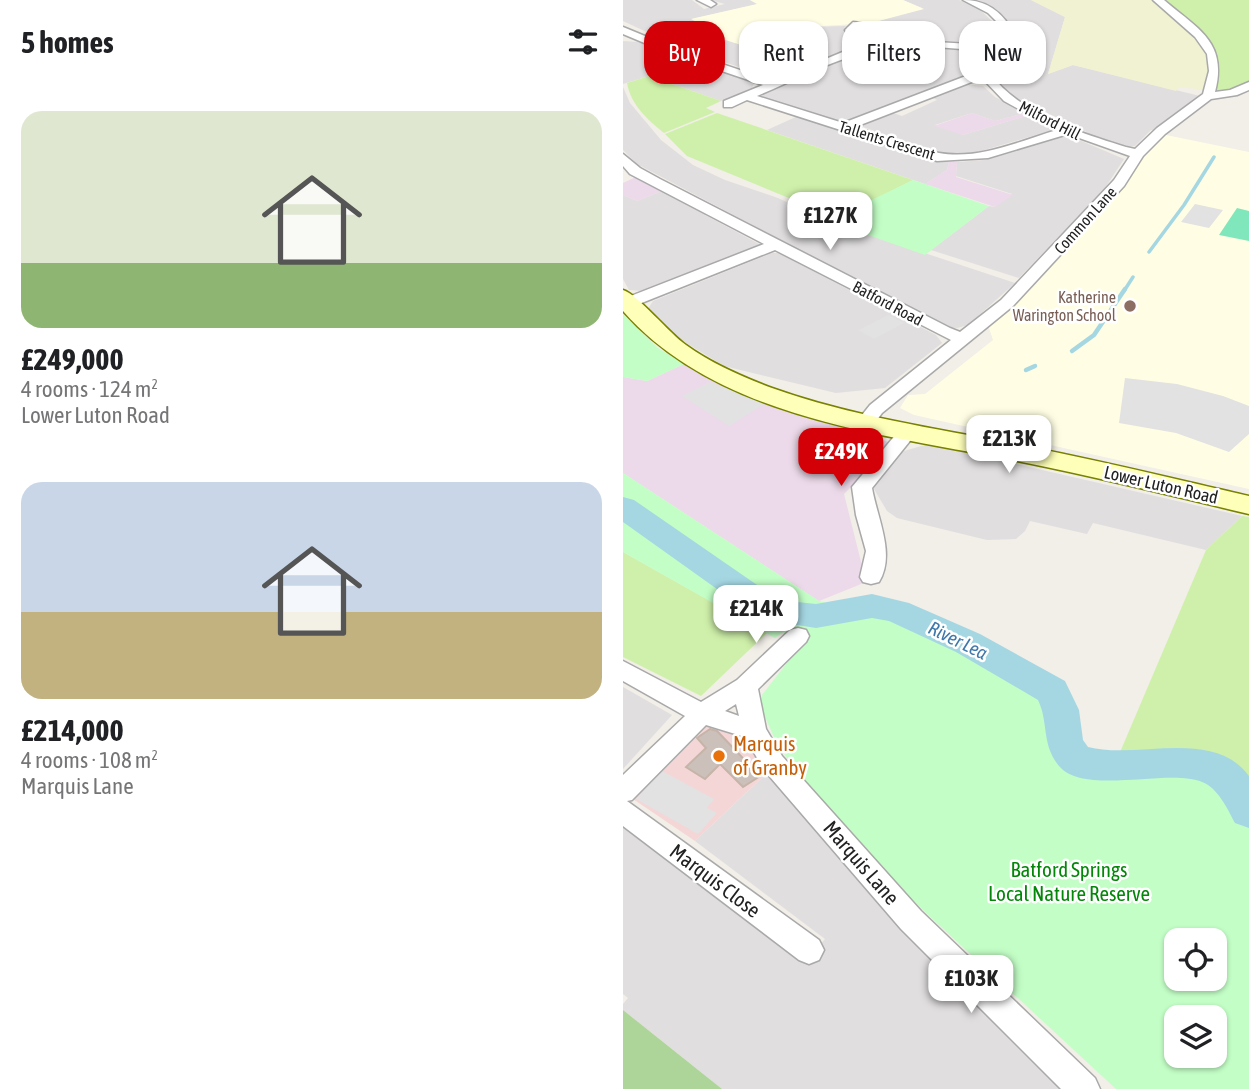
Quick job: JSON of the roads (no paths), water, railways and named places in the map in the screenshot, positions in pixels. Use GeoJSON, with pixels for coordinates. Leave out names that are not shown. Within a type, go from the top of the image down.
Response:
{"type":"FeatureCollection","features":[{"type":"Feature","properties":{"kind":"main road","name":"Lower Luton Road"},"geometry":{"type":"LineString","coordinates":[[626,300],[671,345],[712,370],[778,397],[909,431],[1067,463],[1249,505]]}},
{"type":"Feature","properties":{"kind":"street"},"geometry":{"type":"LineString","coordinates":[[968,0],[992,11],[1001,21]]}},
{"type":"Feature","properties":{"kind":"street"},"geometry":{"type":"LineString","coordinates":[[1158,0],[1199,35],[1212,54],[1215,71],[1208,96],[1226,95],[1249,85]]}},
{"type":"Feature","properties":{"kind":"street"},"geometry":{"type":"LineString","coordinates":[[626,34],[739,73]]}},
{"type":"Feature","properties":{"kind":"street"},"geometry":{"type":"LineString","coordinates":[[844,127],[959,81]]}},
{"type":"Feature","properties":{"kind":"street"},"geometry":{"type":"LineString","coordinates":[[728,104],[772,84]]}},
{"type":"Feature","properties":{"kind":"street"},"geometry":{"type":"LineString","coordinates":[[983,84],[991,85]]}},
{"type":"Feature","properties":{"kind":"street","name":"Milford Hill"},"geometry":{"type":"LineString","coordinates":[[991,85],[1005,97],[1069,130],[1109,148],[1137,154]]}},
{"type":"Feature","properties":{"kind":"street","name":"Tallents Crescent"},"geometry":{"type":"LineString","coordinates":[[746,96],[937,157],[955,159],[976,158],[1069,130]]}},
{"type":"Feature","properties":{"kind":"street","name":"Common Lane"},"geometry":{"type":"LineString","coordinates":[[867,420],[876,409],[964,339],[1025,285],[1119,183],[1137,154],[1161,131],[1208,96]]}},
{"type":"Feature","properties":{"kind":"street","name":"Batford Road"},"geometry":{"type":"LineString","coordinates":[[623,158],[635,171],[944,332],[964,339]]}},
{"type":"Feature","properties":{"kind":"street"},"geometry":{"type":"LineString","coordinates":[[626,300],[776,245]]}},
{"type":"Feature","properties":{"kind":"street"},"geometry":{"type":"LineString","coordinates":[[871,577],[877,551],[866,515],[862,487],[909,431]]}},
{"type":"Feature","properties":{"kind":"street"},"geometry":{"type":"LineString","coordinates":[[623,792],[702,714],[745,686],[798,636]]}},
{"type":"Feature","properties":{"kind":"street"},"geometry":{"type":"LineString","coordinates":[[623,670],[702,714],[754,730],[751,703],[745,686]]}},
{"type":"Feature","properties":{"kind":"street","name":"Marquis Lane"},"geometry":{"type":"LineString","coordinates":[[754,730],[773,763],[911,920],[1084,1089]]}},
{"type":"Feature","properties":{"kind":"street","name":"Marquis Close"},"geometry":{"type":"LineString","coordinates":[[623,811],[809,950]]}},
{"type":"Feature","properties":{"kind":"waterway"},"geometry":{"type":"LineString","coordinates":[[1149,252],[1184,205],[1214,157]]}},
{"type":"Feature","properties":{"kind":"waterway"},"geometry":{"type":"LineString","coordinates":[[1124,291],[1133,277]]}},
{"type":"Feature","properties":{"kind":"waterway"},"geometry":{"type":"LineString","coordinates":[[1072,351],[1094,335],[1125,289]]}},
{"type":"Feature","properties":{"kind":"waterway"},"geometry":{"type":"LineString","coordinates":[[1026,370],[1035,366]]}},
{"type":"Feature","properties":{"kind":"waterway","name":"River Lea"},"geometry":{"type":"LineString","coordinates":[[623,507],[771,611],[816,616],[872,606],[897,611],[968,643],[1052,691],[1061,710],[1065,744],[1075,758],[1091,764],[1191,764],[1213,768],[1233,784],[1249,811]]}},
{"type":"Feature","properties":{"kind":"place","name":"Katherine Warington School"},"geometry":{"type":"Point","coordinates":[1130,306]}},
{"type":"Feature","properties":{"kind":"place","name":"Marquis of Granby"},"geometry":{"type":"Point","coordinates":[719,756]}},
{"type":"Feature","properties":{"kind":"park label","name":"Batford Springs Local Nature Reserve"},"geometry":{"type":"Point","coordinates":[1069,882]}}]}
